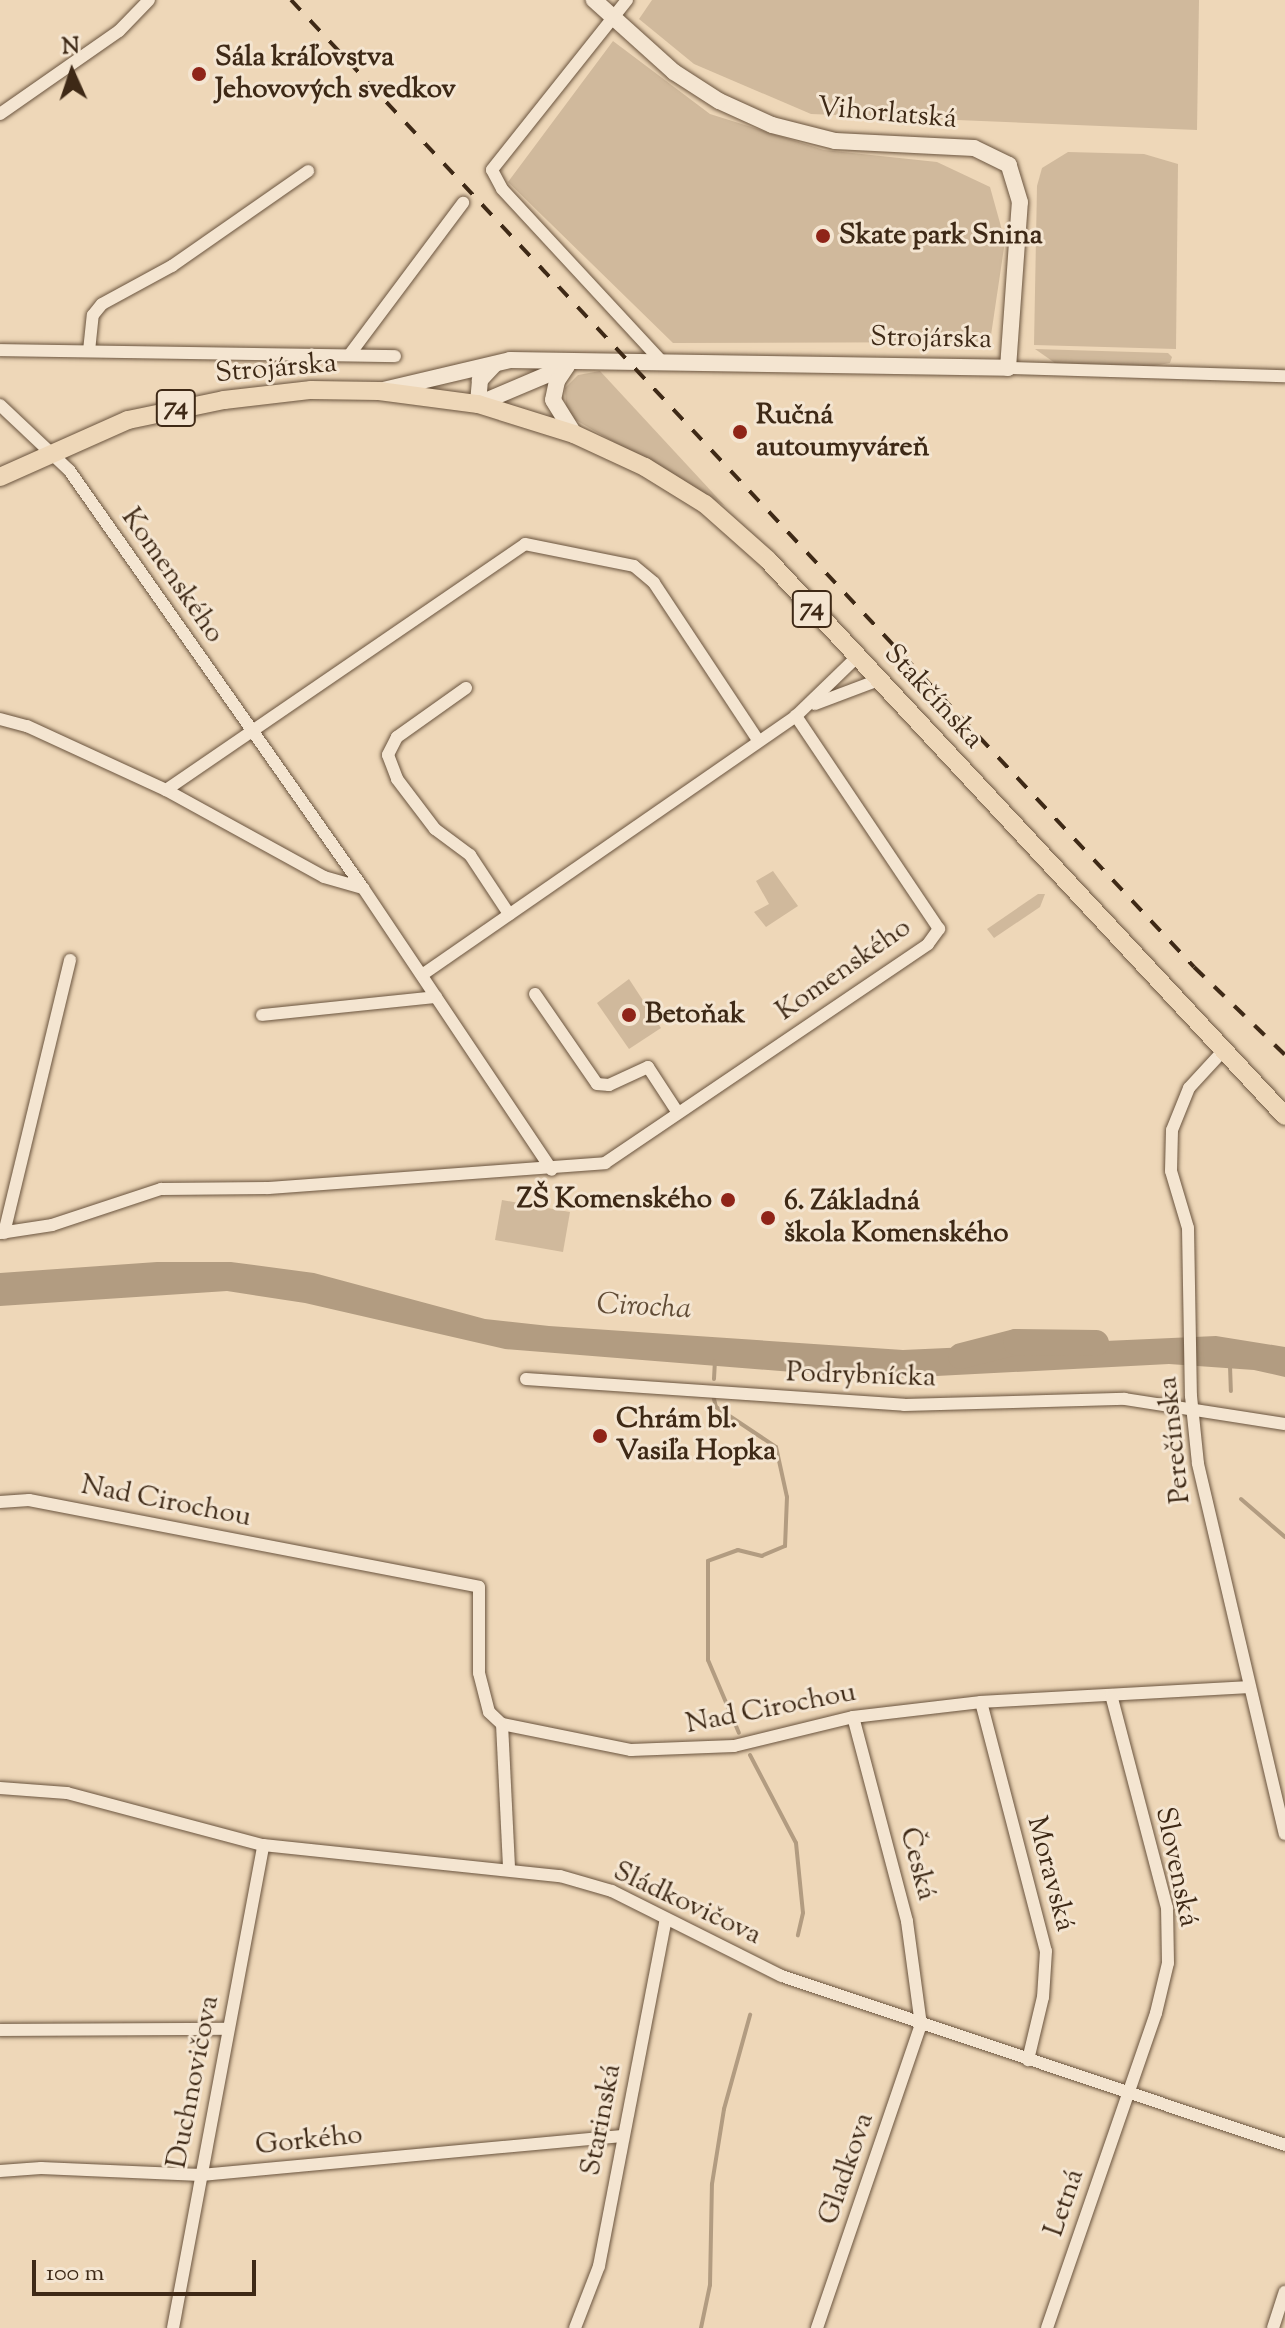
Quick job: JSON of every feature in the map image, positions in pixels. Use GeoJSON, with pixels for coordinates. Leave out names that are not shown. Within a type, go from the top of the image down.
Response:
{"type":"FeatureCollection","features":[{"type":"Feature","properties":{"kind":"main road","name":"Vihorlatská"},"geometry":{"type":"LineString","coordinates":[[594,0],[611,19],[685,80],[772,125],[835,141],[974,148],[1009,165],[1020,202],[1008,368]]}},
{"type":"Feature","properties":{"kind":"main road","name":"Strojárska"},"geometry":{"type":"LineString","coordinates":[[379,391],[416,378],[510,360],[570,365],[663,363],[1008,368]]}},
{"type":"Feature","properties":{"kind":"main road"},"geometry":{"type":"LineString","coordinates":[[478,404],[480,380],[494,365]]}},
{"type":"Feature","properties":{"kind":"main road","name":"Strojárska"},"geometry":{"type":"LineString","coordinates":[[0,477],[47,452],[128,420],[177,408],[311,390],[379,391],[478,404],[570,365]]}},
{"type":"Feature","properties":{"kind":"main road"},"geometry":{"type":"LineString","coordinates":[[570,365],[553,400],[574,434]]}},
{"type":"Feature","properties":{"kind":"main road","name":"Stakčínska"},"geometry":{"type":"LineString","coordinates":[[478,404],[574,434],[645,467],[705,504],[768,560],[1285,1116]]}},
{"type":"Feature","properties":{"kind":"street"},"geometry":{"type":"LineString","coordinates":[[0,114],[119,31],[149,0]]}},
{"type":"Feature","properties":{"kind":"street"},"geometry":{"type":"LineString","coordinates":[[627,0],[492,170],[502,189],[663,363]]}},
{"type":"Feature","properties":{"kind":"street"},"geometry":{"type":"LineString","coordinates":[[89,351],[93,315],[102,304],[172,266],[308,171]]}},
{"type":"Feature","properties":{"kind":"street"},"geometry":{"type":"LineString","coordinates":[[350,354],[463,203]]}},
{"type":"Feature","properties":{"kind":"street"},"geometry":{"type":"LineString","coordinates":[[0,350],[395,356]]}},
{"type":"Feature","properties":{"kind":"street","name":"Strojárska"},"geometry":{"type":"LineString","coordinates":[[1008,368],[1285,376]]}},
{"type":"Feature","properties":{"kind":"street","name":"Komenského"},"geometry":{"type":"LineString","coordinates":[[0,405],[69,470],[251,734],[363,888],[552,1170]]}},
{"type":"Feature","properties":{"kind":"street"},"geometry":{"type":"LineString","coordinates":[[166,790],[525,544],[634,566],[654,583],[758,740]]}},
{"type":"Feature","properties":{"kind":"street"},"geometry":{"type":"LineString","coordinates":[[422,975],[796,716],[858,656]]}},
{"type":"Feature","properties":{"kind":"street"},"geometry":{"type":"LineString","coordinates":[[808,706],[879,680]]}},
{"type":"Feature","properties":{"kind":"street"},"geometry":{"type":"LineString","coordinates":[[466,688],[397,737],[388,755],[397,779],[435,829],[470,855],[509,914]]}},
{"type":"Feature","properties":{"kind":"street","name":"Komenského"},"geometry":{"type":"LineString","coordinates":[[70,960],[2,1233],[52,1225],[161,1189],[378,1181],[531,1172],[605,1163],[928,944],[939,929],[796,716]]}},
{"type":"Feature","properties":{"kind":"street"},"geometry":{"type":"LineString","coordinates":[[0,719],[27,726],[166,790],[324,877],[363,888]]}},
{"type":"Feature","properties":{"kind":"street"},"geometry":{"type":"LineString","coordinates":[[535,994],[597,1084],[609,1085],[648,1067],[678,1113]]}},
{"type":"Feature","properties":{"kind":"street"},"geometry":{"type":"LineString","coordinates":[[262,1015],[436,997]]}},
{"type":"Feature","properties":{"kind":"street","name":"Perečínska"},"geometry":{"type":"LineString","coordinates":[[1223,1051],[1189,1088],[1172,1130],[1171,1171],[1188,1228],[1192,1411],[1209,1525],[1285,1834]]}},
{"type":"Feature","properties":{"kind":"street"},"geometry":{"type":"LineString","coordinates":[[531,1172],[542,1154]]}},
{"type":"Feature","properties":{"kind":"street","name":"Podrybnícka"},"geometry":{"type":"LineString","coordinates":[[526,1379],[904,1405],[1125,1399],[1285,1424]]}},
{"type":"Feature","properties":{"kind":"street","name":"Nad Cirochou"},"geometry":{"type":"LineString","coordinates":[[0,1502],[29,1500],[479,1587],[479,1673],[489,1712],[502,1724],[631,1750],[691,1751],[853,1717],[981,1702],[1249,1687]]}},
{"type":"Feature","properties":{"kind":"street","name":"Slovenská"},"geometry":{"type":"LineString","coordinates":[[1111,1695],[1167,1908],[1168,1963],[1129,2093]]}},
{"type":"Feature","properties":{"kind":"street","name":"Moravská"},"geometry":{"type":"LineString","coordinates":[[981,1702],[1046,1951],[1043,1997],[1028,2060]]}},
{"type":"Feature","properties":{"kind":"street","name":"Česká"},"geometry":{"type":"LineString","coordinates":[[853,1717],[907,1921],[921,2025]]}},
{"type":"Feature","properties":{"kind":"street"},"geometry":{"type":"LineString","coordinates":[[502,1724],[509,1869]]}},
{"type":"Feature","properties":{"kind":"street","name":"Sládkovičova"},"geometry":{"type":"LineString","coordinates":[[0,1788],[67,1793],[263,1845],[509,1869],[612,1891],[782,1976],[1285,2145]]}},
{"type":"Feature","properties":{"kind":"street","name":"Duchnovičova"},"geometry":{"type":"LineString","coordinates":[[173,2328],[263,1845]]}},
{"type":"Feature","properties":{"kind":"street","name":"Starinská"},"geometry":{"type":"LineString","coordinates":[[575,2328],[599,2266],[666,1919]]}},
{"type":"Feature","properties":{"kind":"street","name":"Gladkova"},"geometry":{"type":"LineString","coordinates":[[817,2328],[921,2025]]}},
{"type":"Feature","properties":{"kind":"street"},"geometry":{"type":"LineString","coordinates":[[0,2030],[228,2029]]}},
{"type":"Feature","properties":{"kind":"street","name":"Letná"},"geometry":{"type":"LineString","coordinates":[[1047,2328],[1129,2093]]}},
{"type":"Feature","properties":{"kind":"street","name":"Gorkého"},"geometry":{"type":"LineString","coordinates":[[0,2171],[41,2168],[201,2175],[622,2136]]}},
{"type":"Feature","properties":{"kind":"street"},"geometry":{"type":"LineString","coordinates":[[1273,2328],[1285,2292]]}},
{"type":"Feature","properties":{"kind":"shaded area"},"geometry":{"type":"Polygon","coordinates":[[[652,0],[1199,0],[1197,130],[811,114],[694,64],[639,19],[652,0]]]}},
{"type":"Feature","properties":{"kind":"shaded area"},"geometry":{"type":"Polygon","coordinates":[[[613,41],[710,114],[824,150],[937,162],[990,187],[1005,241],[990,342],[673,343],[508,182],[613,41]]]}},
{"type":"Feature","properties":{"kind":"shaded area"},"geometry":{"type":"Polygon","coordinates":[[[1068,152],[1144,154],[1178,164],[1176,349],[1034,345],[1037,186],[1042,168],[1068,152]]]}},
{"type":"Feature","properties":{"kind":"shaded area"},"geometry":{"type":"Polygon","coordinates":[[[1035,349],[1168,353],[1172,357],[1170,363],[1153,366],[1055,363],[1035,349]]]}},
{"type":"Feature","properties":{"kind":"shaded area"},"geometry":{"type":"Polygon","coordinates":[[[600,371],[725,506],[574,419],[566,407],[565,388],[578,375],[600,371]]]}},
{"type":"Feature","properties":{"kind":"shaded area"},"geometry":{"type":"Polygon","coordinates":[[[773,871],[798,906],[766,927],[754,912],[769,904],[756,881],[773,871]]]}},
{"type":"Feature","properties":{"kind":"shaded area"},"geometry":{"type":"Polygon","coordinates":[[[1038,894],[1045,894],[1040,907],[994,938],[987,929],[1038,894]]]}},
{"type":"Feature","properties":{"kind":"shaded area","name":"Betoňak"},"geometry":{"type":"Polygon","coordinates":[[[629,979],[661,1028],[629,1049],[597,1003],[629,979]]]}},
{"type":"Feature","properties":{"kind":"shaded area"},"geometry":{"type":"Polygon","coordinates":[[[502,1200],[570,1212],[563,1252],[495,1240],[502,1200]]]}},
{"type":"Feature","properties":{"kind":"shaded area"},"geometry":{"type":"Polygon","coordinates":[[[157,1262],[231,1262],[314,1273],[485,1319],[549,1326],[903,1350],[1216,1336],[1285,1347],[1285,1377],[1254,1370],[1169,1364],[879,1379],[505,1349],[305,1303],[227,1291],[0,1306],[0,1273],[157,1262]]]}},
{"type":"Feature","properties":{"kind":"waterway","name":"Cirocha"},"geometry":{"type":"LineString","coordinates":[[961,1356],[1016,1342],[1096,1343]]}},
{"type":"Feature","properties":{"kind":"waterway"},"geometry":{"type":"LineString","coordinates":[[714,1379],[715,1361]]}},
{"type":"Feature","properties":{"kind":"waterway"},"geometry":{"type":"LineString","coordinates":[[1230,1366],[1231,1391]]}},
{"type":"Feature","properties":{"kind":"waterway"},"geometry":{"type":"LineString","coordinates":[[713,1395],[716,1407],[776,1447],[787,1497],[785,1546],[762,1556],[738,1550],[708,1561],[708,1660],[739,1733]]}},
{"type":"Feature","properties":{"kind":"waterway"},"geometry":{"type":"LineString","coordinates":[[1241,1499],[1285,1537]]}},
{"type":"Feature","properties":{"kind":"waterway"},"geometry":{"type":"LineString","coordinates":[[750,1755],[796,1843],[803,1913],[798,1935]]}},
{"type":"Feature","properties":{"kind":"waterway"},"geometry":{"type":"LineString","coordinates":[[701,2328],[710,2285],[712,2184],[724,2109],[750,2015]]}},
{"type":"Feature","properties":{"kind":"railway"},"geometry":{"type":"LineString","coordinates":[[291,0],[1194,967],[1285,1055]]}},
{"type":"Feature","properties":{"kind":"place","name":"Sála kráľovstva Jehovových svedkov"},"geometry":{"type":"Point","coordinates":[199,74]}},
{"type":"Feature","properties":{"kind":"place","name":"Skate park Snina"},"geometry":{"type":"Point","coordinates":[823,236]}},
{"type":"Feature","properties":{"kind":"place","name":"Ručná autoumyváreň"},"geometry":{"type":"Point","coordinates":[740,432]}},
{"type":"Feature","properties":{"kind":"place","name":"Betoňak"},"geometry":{"type":"Point","coordinates":[629,1015]}},
{"type":"Feature","properties":{"kind":"place","name":"ZŠ Komenského"},"geometry":{"type":"Point","coordinates":[728,1200]}},
{"type":"Feature","properties":{"kind":"place","name":"6. Základná škola Komenského"},"geometry":{"type":"Point","coordinates":[768,1218]}},
{"type":"Feature","properties":{"kind":"place","name":"Chrám bl. Vasiľa Hopka"},"geometry":{"type":"Point","coordinates":[600,1436]}}]}
